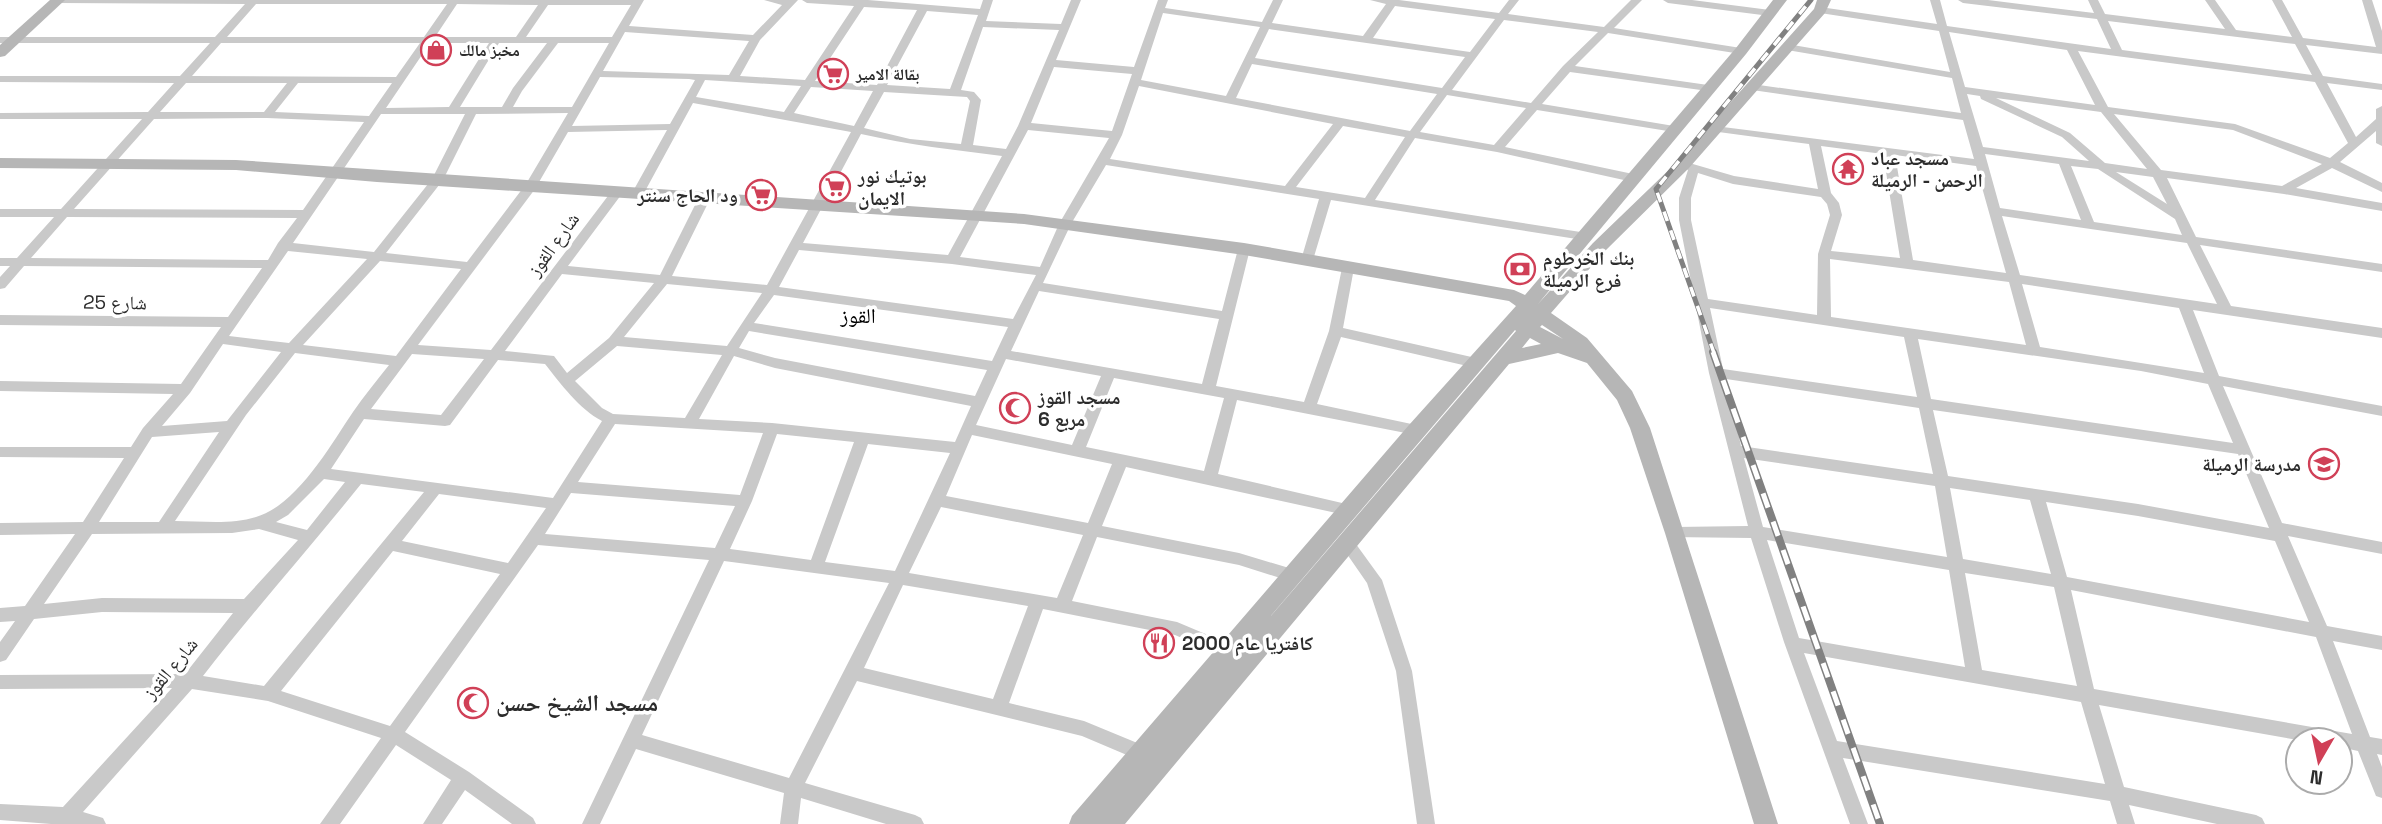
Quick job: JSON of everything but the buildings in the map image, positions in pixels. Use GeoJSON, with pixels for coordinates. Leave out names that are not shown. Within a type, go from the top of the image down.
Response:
{"type":"FeatureCollection","features":[{"type":"Feature","properties":{"kind":"main road"},"geometry":{"type":"LineString","coordinates":[[1080,824],[1476,363],[1688,167],[1715,129],[1822,5]]}},
{"type":"Feature","properties":{"kind":"main road"},"geometry":{"type":"LineString","coordinates":[[1534,309],[1583,236],[1741,51],[1775,7]]}},
{"type":"Feature","properties":{"kind":"main road"},"geometry":{"type":"LineString","coordinates":[[0,163],[112,162],[296,167],[437,180],[974,216],[1065,224],[1244,249],[1503,292],[1534,309],[1581,343],[1625,396],[1640,428],[1675,533],[1766,824]]}},
{"type":"Feature","properties":{"kind":"main road"},"geometry":{"type":"LineString","coordinates":[[1519,325],[1560,346],[1591,357]]}},
{"type":"Feature","properties":{"kind":"main road"},"geometry":{"type":"LineString","coordinates":[[1108,824],[1502,360],[1519,325]]}},
{"type":"Feature","properties":{"kind":"main road"},"geometry":{"type":"LineString","coordinates":[[1502,360],[1560,346]]}},
{"type":"Feature","properties":{"kind":"street"},"geometry":{"type":"LineString","coordinates":[[0,53],[7,40],[58,0],[638,1],[531,186],[360,412],[321,473],[283,512],[259,523],[232,527],[0,529]]}},
{"type":"Feature","properties":{"kind":"street"},"geometry":{"type":"LineString","coordinates":[[0,285],[254,0]]}},
{"type":"Feature","properties":{"kind":"street"},"geometry":{"type":"LineString","coordinates":[[769,0],[791,1]]}},
{"type":"Feature","properties":{"kind":"street"},"geometry":{"type":"LineString","coordinates":[[807,0],[924,7],[983,18],[1066,27]]}},
{"type":"Feature","properties":{"kind":"street"},"geometry":{"type":"LineString","coordinates":[[955,92],[988,0]]}},
{"type":"Feature","properties":{"kind":"street"},"geometry":{"type":"LineString","coordinates":[[952,260],[1024,126],[1076,0]]}},
{"type":"Feature","properties":{"kind":"street"},"geometry":{"type":"LineString","coordinates":[[1230,99],[1278,0]]}},
{"type":"Feature","properties":{"kind":"street"},"geometry":{"type":"LineString","coordinates":[[1375,0],[1606,30],[1741,51]]}},
{"type":"Feature","properties":{"kind":"street"},"geometry":{"type":"LineString","coordinates":[[1368,202],[1412,135],[1514,0]]}},
{"type":"Feature","properties":{"kind":"street"},"geometry":{"type":"LineString","coordinates":[[1497,149],[1567,68],[1637,0]]}},
{"type":"Feature","properties":{"kind":"street"},"geometry":{"type":"LineString","coordinates":[[1668,0],[1775,7]]}},
{"type":"Feature","properties":{"kind":"street"},"geometry":{"type":"LineString","coordinates":[[1935,0],[1957,76],[1967,90],[2066,135],[2103,167],[2179,217]]}},
{"type":"Feature","properties":{"kind":"street"},"geometry":{"type":"LineString","coordinates":[[1963,0],[2043,5],[2101,17],[2382,50],[2367,0]]}},
{"type":"Feature","properties":{"kind":"street"},"geometry":{"type":"LineString","coordinates":[[2093,0],[2118,53]]}},
{"type":"Feature","properties":{"kind":"street"},"geometry":{"type":"LineString","coordinates":[[2210,0],[2232,33]]}},
{"type":"Feature","properties":{"kind":"street"},"geometry":{"type":"LineString","coordinates":[[2277,0],[2354,144]]}},
{"type":"Feature","properties":{"kind":"street"},"geometry":{"type":"LineString","coordinates":[[0,655],[87,529],[148,432],[185,389],[269,264],[454,1]]}},
{"type":"Feature","properties":{"kind":"street"},"geometry":{"type":"LineString","coordinates":[[519,40],[545,1]]}},
{"type":"Feature","properties":{"kind":"street"},"geometry":{"type":"LineString","coordinates":[[732,80],[756,38],[791,1]]}},
{"type":"Feature","properties":{"kind":"street"},"geometry":{"type":"LineString","coordinates":[[1367,38],[1393,1]]}},
{"type":"Feature","properties":{"kind":"street"},"geometry":{"type":"LineString","coordinates":[[787,116],[861,2]]}},
{"type":"Feature","properties":{"kind":"street"},"geometry":{"type":"LineString","coordinates":[[789,824],[793,789],[937,500],[979,402],[1065,224],[1103,162],[1116,135],[1162,5],[1266,24],[1471,55]]}},
{"type":"Feature","properties":{"kind":"street"},"geometry":{"type":"LineString","coordinates":[[1822,5],[1943,29],[2382,87]]}},
{"type":"Feature","properties":{"kind":"street"},"geometry":{"type":"LineString","coordinates":[[690,422],[796,246],[883,89],[924,7]]}},
{"type":"Feature","properties":{"kind":"street"},"geometry":{"type":"LineString","coordinates":[[7,40],[554,41],[620,34],[756,38]]}},
{"type":"Feature","properties":{"kind":"street"},"geometry":{"type":"LineString","coordinates":[[452,111],[496,40]]}},
{"type":"Feature","properties":{"kind":"street"},"geometry":{"type":"LineString","coordinates":[[506,110],[517,90],[554,41]]}},
{"type":"Feature","properties":{"kind":"street"},"geometry":{"type":"LineString","coordinates":[[1787,47],[1957,76]]}},
{"type":"Feature","properties":{"kind":"street"},"geometry":{"type":"LineString","coordinates":[[2071,47],[2105,110],[2158,174],[2226,310]]}},
{"type":"Feature","properties":{"kind":"street"},"geometry":{"type":"LineString","coordinates":[[1249,60],[1674,129]]}},
{"type":"Feature","properties":{"kind":"street"},"geometry":{"type":"LineString","coordinates":[[1050,63],[1138,77],[1340,122],[1497,149],[1633,178]]}},
{"type":"Feature","properties":{"kind":"street"},"geometry":{"type":"LineString","coordinates":[[1567,68],[1709,88]]}},
{"type":"Feature","properties":{"kind":"street"},"geometry":{"type":"LineString","coordinates":[[597,74],[970,94],[976,100],[966,150]]}},
{"type":"Feature","properties":{"kind":"street"},"geometry":{"type":"LineString","coordinates":[[638,193],[701,78]]}},
{"type":"Feature","properties":{"kind":"street"},"geometry":{"type":"LineString","coordinates":[[0,79],[398,80]]}},
{"type":"Feature","properties":{"kind":"street"},"geometry":{"type":"LineString","coordinates":[[267,115],[295,80]]}},
{"type":"Feature","properties":{"kind":"street"},"geometry":{"type":"LineString","coordinates":[[1752,87],[1969,117]]}},
{"type":"Feature","properties":{"kind":"street"},"geometry":{"type":"LineString","coordinates":[[1967,90],[2242,129],[2332,163],[2382,188]]}},
{"type":"Feature","properties":{"kind":"street"},"geometry":{"type":"LineString","coordinates":[[1967,90],[1969,117],[1977,150],[2035,352]]}},
{"type":"Feature","properties":{"kind":"street"},"geometry":{"type":"LineString","coordinates":[[688,99],[860,130],[911,142],[1009,153]]}},
{"type":"Feature","properties":{"kind":"street"},"geometry":{"type":"LineString","coordinates":[[0,116],[373,115],[577,110]]}},
{"type":"Feature","properties":{"kind":"street"},"geometry":{"type":"LineString","coordinates":[[162,529],[241,411],[291,349],[377,256],[437,180],[472,111]]}},
{"type":"Feature","properties":{"kind":"street"},"geometry":{"type":"LineString","coordinates":[[2284,190],[2332,163],[2381,115]]}},
{"type":"Feature","properties":{"kind":"street"},"geometry":{"type":"LineString","coordinates":[[2381,115],[2382,143]]}},
{"type":"Feature","properties":{"kind":"street"},"geometry":{"type":"LineString","coordinates":[[1288,190],[1340,122]]}},
{"type":"Feature","properties":{"kind":"street"},"geometry":{"type":"LineString","coordinates":[[1024,126],[1116,135]]}},
{"type":"Feature","properties":{"kind":"street"},"geometry":{"type":"LineString","coordinates":[[566,129],[673,127]]}},
{"type":"Feature","properties":{"kind":"street"},"geometry":{"type":"LineString","coordinates":[[1715,129],[1981,163]]}},
{"type":"Feature","properties":{"kind":"street"},"geometry":{"type":"LineString","coordinates":[[1814,141],[1825,194],[1833,203],[1836,215],[1824,254],[1824,319]]}},
{"type":"Feature","properties":{"kind":"street"},"geometry":{"type":"LineString","coordinates":[[1888,150],[1907,263]]}},
{"type":"Feature","properties":{"kind":"street"},"geometry":{"type":"LineString","coordinates":[[1977,150],[2284,190],[2382,207]]}},
{"type":"Feature","properties":{"kind":"street"},"geometry":{"type":"LineString","coordinates":[[1103,162],[1583,236]]}},
{"type":"Feature","properties":{"kind":"street"},"geometry":{"type":"LineString","coordinates":[[2064,162],[2089,224]]}},
{"type":"Feature","properties":{"kind":"street"},"geometry":{"type":"LineString","coordinates":[[1825,194],[1733,180],[1688,167],[1685,220],[1716,373],[1757,532],[1859,824]]}},
{"type":"Feature","properties":{"kind":"street","name":"شارع القوز"},"geometry":{"type":"LineString","coordinates":[[360,412],[445,421],[618,191]]}},
{"type":"Feature","properties":{"kind":"street"},"geometry":{"type":"LineString","coordinates":[[1307,260],[1326,196]]}},
{"type":"Feature","properties":{"kind":"street"},"geometry":{"type":"LineString","coordinates":[[566,381],[614,341],[664,279],[705,197]]}},
{"type":"Feature","properties":{"kind":"street"},"geometry":{"type":"LineString","coordinates":[[1994,211],[2382,268]]}},
{"type":"Feature","properties":{"kind":"street"},"geometry":{"type":"LineString","coordinates":[[0,213],[305,214]]}},
{"type":"Feature","properties":{"kind":"street"},"geometry":{"type":"LineString","coordinates":[[282,246],[470,266]]}},
{"type":"Feature","properties":{"kind":"street"},"geometry":{"type":"LineString","coordinates":[[796,246],[952,260],[1044,272]]}},
{"type":"Feature","properties":{"kind":"street"},"geometry":{"type":"LineString","coordinates":[[1208,389],[1244,249]]}},
{"type":"Feature","properties":{"kind":"street"},"geometry":{"type":"LineString","coordinates":[[1824,254],[2014,278],[2382,333]]}},
{"type":"Feature","properties":{"kind":"street"},"geometry":{"type":"LineString","coordinates":[[0,262],[269,264]]}},
{"type":"Feature","properties":{"kind":"street"},"geometry":{"type":"LineString","coordinates":[[1309,408],[1336,331],[1348,268]]}},
{"type":"Feature","properties":{"kind":"street"},"geometry":{"type":"LineString","coordinates":[[561,270],[771,290],[1017,324]]}},
{"type":"Feature","properties":{"kind":"street"},"geometry":{"type":"LineString","coordinates":[[1035,286],[1227,316]]}},
{"type":"Feature","properties":{"kind":"street"},"geometry":{"type":"LineString","coordinates":[[1703,303],[2141,366],[2382,411]]}},
{"type":"Feature","properties":{"kind":"street"},"geometry":{"type":"LineString","coordinates":[[2184,304],[2214,381],[2322,633],[2382,790]]}},
{"type":"Feature","properties":{"kind":"street","name":"شارع 25"},"geometry":{"type":"LineString","coordinates":[[0,320],[229,322]]}},
{"type":"Feature","properties":{"kind":"street"},"geometry":{"type":"LineString","coordinates":[[746,326],[1110,373],[1208,389],[1416,430]]}},
{"type":"Feature","properties":{"kind":"street"},"geometry":{"type":"LineString","coordinates":[[1336,331],[1476,363]]}},
{"type":"Feature","properties":{"kind":"street"},"geometry":{"type":"LineString","coordinates":[[1910,333],[1923,404],[1942,482],[1975,674]]}},
{"type":"Feature","properties":{"kind":"street"},"geometry":{"type":"LineString","coordinates":[[218,339],[398,361]]}},
{"type":"Feature","properties":{"kind":"street"},"geometry":{"type":"LineString","coordinates":[[614,341],[732,351],[775,363],[979,402]]}},
{"type":"Feature","properties":{"kind":"street"},"geometry":{"type":"LineString","coordinates":[[408,349],[549,359],[566,381],[597,412],[611,419],[772,428],[958,448]]}},
{"type":"Feature","properties":{"kind":"street"},"geometry":{"type":"LineString","coordinates":[[1077,451],[1110,373]]}},
{"type":"Feature","properties":{"kind":"street"},"geometry":{"type":"LineString","coordinates":[[1716,373],[2245,450]]}},
{"type":"Feature","properties":{"kind":"street"},"geometry":{"type":"LineString","coordinates":[[0,386],[185,389]]}},
{"type":"Feature","properties":{"kind":"street"},"geometry":{"type":"LineString","coordinates":[[1210,478],[1232,394]]}},
{"type":"Feature","properties":{"kind":"street"},"geometry":{"type":"LineString","coordinates":[[329,824],[534,539],[611,419]]}},
{"type":"Feature","properties":{"kind":"street"},"geometry":{"type":"LineString","coordinates":[[148,432],[233,426]]}},
{"type":"Feature","properties":{"kind":"street"},"geometry":{"type":"LineString","coordinates":[[591,824],[745,501],[772,428]]}},
{"type":"Feature","properties":{"kind":"street"},"geometry":{"type":"LineString","coordinates":[[967,429],[1210,478],[1350,510]]}},
{"type":"Feature","properties":{"kind":"street"},"geometry":{"type":"LineString","coordinates":[[816,566],[863,438]]}},
{"type":"Feature","properties":{"kind":"street"},"geometry":{"type":"LineString","coordinates":[[1736,451],[2382,548]]}},
{"type":"Feature","properties":{"kind":"street"},"geometry":{"type":"LineString","coordinates":[[0,452],[135,453]]}},
{"type":"Feature","properties":{"kind":"street"},"geometry":{"type":"LineString","coordinates":[[1062,606],[1121,460]]}},
{"type":"Feature","properties":{"kind":"street"},"geometry":{"type":"LineString","coordinates":[[321,473],[557,504]]}},
{"type":"Feature","properties":{"kind":"street","name":"شارع القوز"},"geometry":{"type":"LineString","coordinates":[[63,820],[189,681],[248,606],[358,478]]}},
{"type":"Feature","properties":{"kind":"street"},"geometry":{"type":"LineString","coordinates":[[569,487],[745,501]]}},
{"type":"Feature","properties":{"kind":"street"},"geometry":{"type":"LineString","coordinates":[[268,694],[436,489]]}},
{"type":"Feature","properties":{"kind":"street"},"geometry":{"type":"LineString","coordinates":[[2036,497],[2061,582],[2087,694],[2126,824]]}},
{"type":"Feature","properties":{"kind":"street"},"geometry":{"type":"LineString","coordinates":[[937,500],[1239,559],[1293,576]]}},
{"type":"Feature","properties":{"kind":"street"},"geometry":{"type":"LineString","coordinates":[[259,523],[310,537]]}},
{"type":"Feature","properties":{"kind":"street"},"geometry":{"type":"LineString","coordinates":[[1675,533],[1757,532],[2061,582],[2382,643]]}},
{"type":"Feature","properties":{"kind":"street"},"geometry":{"type":"LineString","coordinates":[[534,539],[718,554],[899,578],[1038,601],[1177,629],[1228,651]]}},
{"type":"Feature","properties":{"kind":"street"},"geometry":{"type":"LineString","coordinates":[[389,544],[510,570]]}},
{"type":"Feature","properties":{"kind":"street"},"geometry":{"type":"LineString","coordinates":[[1348,544],[1374,580],[1404,671],[1426,824]]}},
{"type":"Feature","properties":{"kind":"street"},"geometry":{"type":"LineString","coordinates":[[998,709],[1038,601]]}},
{"type":"Feature","properties":{"kind":"street"},"geometry":{"type":"LineString","coordinates":[[0,615],[102,605],[248,606]]}},
{"type":"Feature","properties":{"kind":"street"},"geometry":{"type":"LineString","coordinates":[[1794,644],[2382,747]]}},
{"type":"Feature","properties":{"kind":"street"},"geometry":{"type":"LineString","coordinates":[[853,673],[1084,729],[1141,753]]}},
{"type":"Feature","properties":{"kind":"street"},"geometry":{"type":"LineString","coordinates":[[0,682],[189,681],[268,694],[394,735],[463,778],[527,824]]}},
{"type":"Feature","properties":{"kind":"street"},"geometry":{"type":"LineString","coordinates":[[632,740],[915,824]]}},
{"type":"Feature","properties":{"kind":"street"},"geometry":{"type":"LineString","coordinates":[[1831,748],[2118,794],[2256,824]]}},
{"type":"Feature","properties":{"kind":"street"},"geometry":{"type":"LineString","coordinates":[[432,824],[463,778]]}},
{"type":"Feature","properties":{"kind":"street"},"geometry":{"type":"LineString","coordinates":[[0,811],[97,824]]}},
{"type":"Feature","properties":{"kind":"railway"},"geometry":{"type":"LineString","coordinates":[[1714,353],[1656,189],[1811,0]]}},
{"type":"Feature","properties":{"kind":"railway"},"geometry":{"type":"LineString","coordinates":[[1713,352],[1880,824]]}},
{"type":"Feature","properties":{"kind":"place","name":"مخبز مالك"},"geometry":{"type":"Point","coordinates":[436,50]}},
{"type":"Feature","properties":{"kind":"place","name":"بقالة الامير"},"geometry":{"type":"Point","coordinates":[833,74]}},
{"type":"Feature","properties":{"kind":"place","name":"مسجد عباد الرحمن - الرميلة"},"geometry":{"type":"Point","coordinates":[1848,169]}},
{"type":"Feature","properties":{"kind":"place","name":"بوتيك نور الايمان"},"geometry":{"type":"Point","coordinates":[835,187]}},
{"type":"Feature","properties":{"kind":"place","name":"ود الحاج سنتر"},"geometry":{"type":"Point","coordinates":[761,195]}},
{"type":"Feature","properties":{"kind":"place","name":"بنك الخرطوم فرع الرميلة"},"geometry":{"type":"Point","coordinates":[1520,269]}},
{"type":"Feature","properties":{"kind":"place","name":"مسجد القوز مربع 6"},"geometry":{"type":"Point","coordinates":[1015,408]}},
{"type":"Feature","properties":{"kind":"place","name":"مدرسة الرميلة"},"geometry":{"type":"Point","coordinates":[2324,464]}},
{"type":"Feature","properties":{"kind":"place","name":"كافتريا عام 2000"},"geometry":{"type":"Point","coordinates":[1159,643]}},
{"type":"Feature","properties":{"kind":"place","name":"مسجد الشيخ حسن"},"geometry":{"type":"Point","coordinates":[473,703]}},
{"type":"Feature","properties":{"kind":"district","name":"القوز"},"geometry":{"type":"Point","coordinates":[858,316]}}]}
